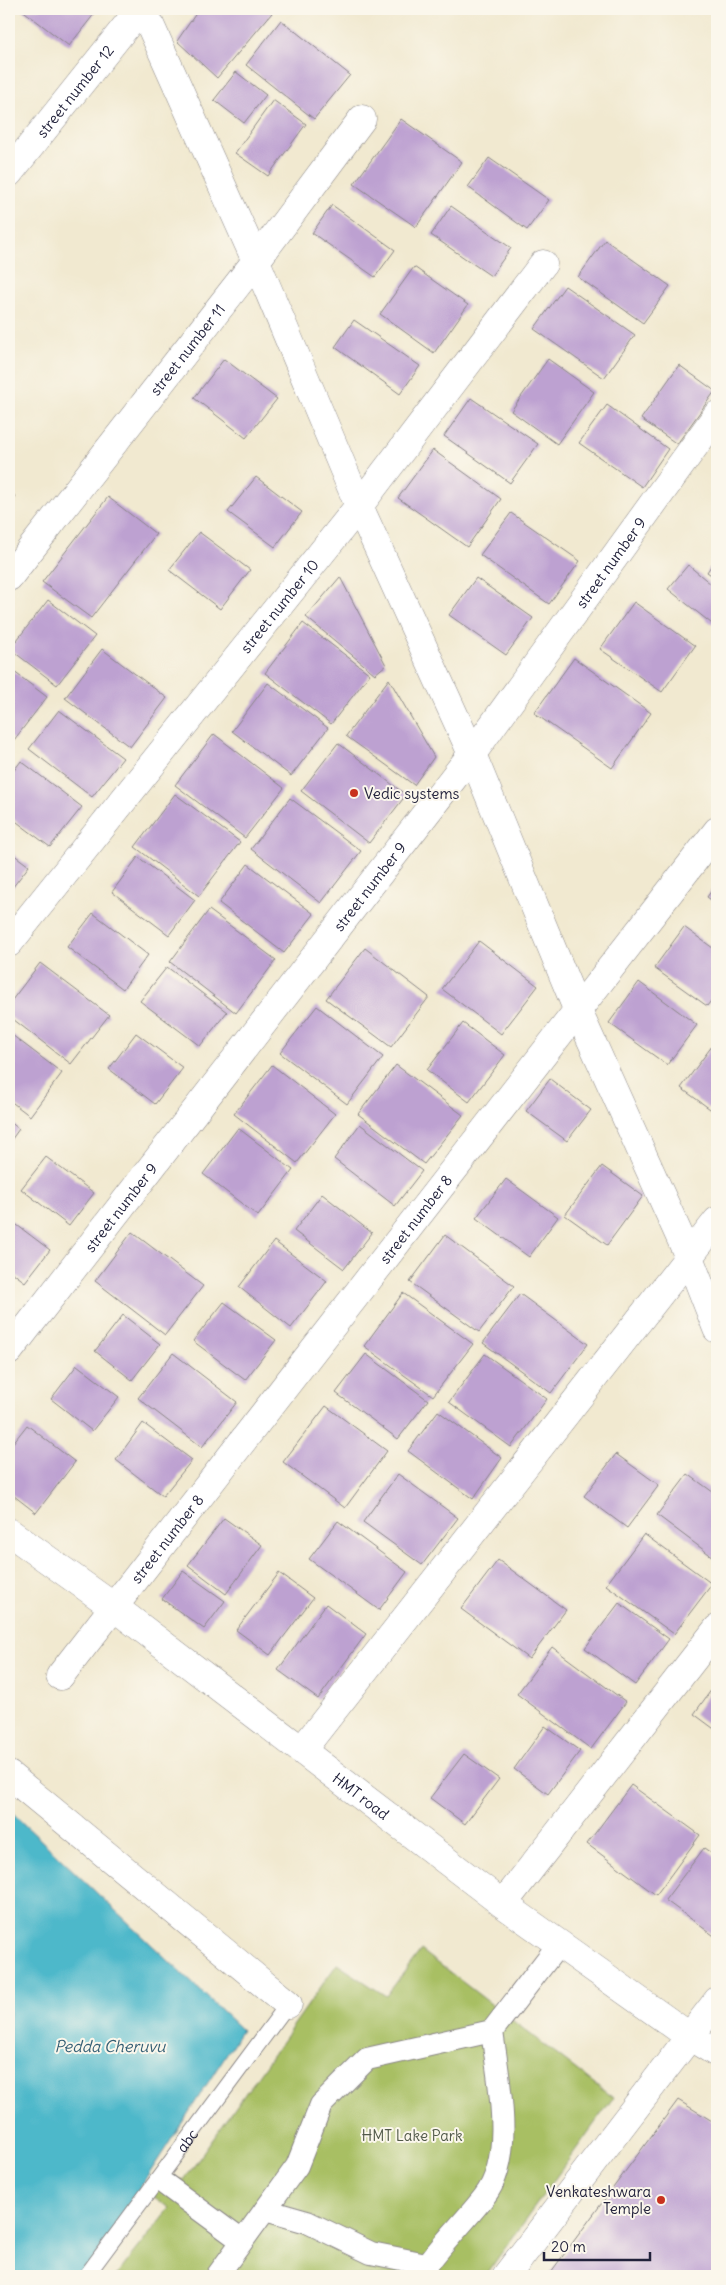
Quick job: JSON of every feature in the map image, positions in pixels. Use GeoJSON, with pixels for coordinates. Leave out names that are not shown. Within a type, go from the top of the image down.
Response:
{"type":"FeatureCollection","features":[{"type":"Feature","properties":{"kind":"street","name":"street number 12"},"geometry":{"type":"LineString","coordinates":[[9,173],[142,9]]}},
{"type":"Feature","properties":{"kind":"street"},"geometry":{"type":"LineString","coordinates":[[142,9],[256,262],[359,506],[472,754],[577,1009],[689,1258],[717,1329]]}},
{"type":"Feature","properties":{"kind":"street","name":"street number 11"},"geometry":{"type":"LineString","coordinates":[[9,577],[256,262],[362,119]]}},
{"type":"Feature","properties":{"kind":"street","name":"street number 10"},"geometry":{"type":"LineString","coordinates":[[9,943],[359,506],[544,264]]}},
{"type":"Feature","properties":{"kind":"street","name":"street number 9"},"geometry":{"type":"LineString","coordinates":[[9,1351],[472,754],[717,415]]}},
{"type":"Feature","properties":{"kind":"street","name":"street number 8"},"geometry":{"type":"LineString","coordinates":[[60,1676],[717,831]]}},
{"type":"Feature","properties":{"kind":"street"},"geometry":{"type":"LineString","coordinates":[[302,1750],[717,1221]]}},
{"type":"Feature","properties":{"kind":"street","name":"HMT road"},"geometry":{"type":"LineString","coordinates":[[9,1532],[114,1607],[503,1904],[689,2036],[717,2053]]}},
{"type":"Feature","properties":{"kind":"street"},"geometry":{"type":"LineString","coordinates":[[503,1904],[717,1629]]}},
{"type":"Feature","properties":{"kind":"street"},"geometry":{"type":"LineString","coordinates":[[9,1775],[288,2004]]}},
{"type":"Feature","properties":{"kind":"street"},"geometry":{"type":"LineString","coordinates":[[217,2276],[297,2166],[321,2105],[367,2059],[492,2031],[559,1944]]}},
{"type":"Feature","properties":{"kind":"street"},"geometry":{"type":"LineString","coordinates":[[506,2276],[717,2001]]}},
{"type":"Feature","properties":{"kind":"street"},"geometry":{"type":"LineString","coordinates":[[265,2210],[307,2222],[371,2253],[422,2270],[486,2196],[502,2157],[501,2101],[492,2031]]}},
{"type":"Feature","properties":{"kind":"street"},"geometry":{"type":"LineString","coordinates":[[166,2185],[242,2241]]}},
{"type":"Feature","properties":{"kind":"lane","name":"abc"},"geometry":{"type":"LineString","coordinates":[[86,2276],[288,2004]]}},
{"type":"Feature","properties":{"kind":"green space","name":"HMT Lake Park"},"geometry":{"type":"Polygon","coordinates":[[[421,1950],[613,2098],[485,2276],[116,2276],[170,2208],[147,2192],[161,2171],[184,2180],[337,1964],[386,1996],[421,1950]]]}},
{"type":"Feature","properties":{"kind":"water","name":"Pedda Cheruvu"},"geometry":{"type":"Polygon","coordinates":[[[9,1810],[242,2030],[83,2276],[9,2276],[9,1810]]]}},
{"type":"Feature","properties":{"kind":"building"},"geometry":{"type":"Polygon","coordinates":[[[21,9],[90,9],[95,13],[69,46],[21,9]]]}},
{"type":"Feature","properties":{"kind":"building"},"geometry":{"type":"Polygon","coordinates":[[[199,9],[267,9],[272,13],[217,78],[177,41],[199,9]]]}},
{"type":"Feature","properties":{"kind":"building"},"geometry":{"type":"Polygon","coordinates":[[[281,20],[350,75],[314,119],[246,65],[281,20]]]}},
{"type":"Feature","properties":{"kind":"building"},"geometry":{"type":"Polygon","coordinates":[[[236,72],[266,95],[244,123],[214,100],[236,72]]]}},
{"type":"Feature","properties":{"kind":"building"},"geometry":{"type":"Polygon","coordinates":[[[273,100],[306,124],[268,176],[235,153],[273,100]]]}},
{"type":"Feature","properties":{"kind":"building"},"geometry":{"type":"Polygon","coordinates":[[[401,119],[462,162],[416,227],[354,184],[401,119]]]}},
{"type":"Feature","properties":{"kind":"building"},"geometry":{"type":"Polygon","coordinates":[[[489,158],[549,200],[527,230],[468,187],[489,158]]]}},
{"type":"Feature","properties":{"kind":"building"},"geometry":{"type":"Polygon","coordinates":[[[332,205],[395,250],[375,277],[312,233],[332,205]]]}},
{"type":"Feature","properties":{"kind":"building"},"geometry":{"type":"Polygon","coordinates":[[[451,206],[511,248],[491,276],[431,235],[451,206]]]}},
{"type":"Feature","properties":{"kind":"building"},"geometry":{"type":"Polygon","coordinates":[[[605,240],[670,286],[643,323],[578,277],[605,240]]]}},
{"type":"Feature","properties":{"kind":"building"},"geometry":{"type":"Polygon","coordinates":[[[414,267],[468,305],[434,353],[380,314],[414,267]]]}},
{"type":"Feature","properties":{"kind":"building"},"geometry":{"type":"Polygon","coordinates":[[[565,286],[635,335],[604,378],[534,329],[565,286]]]}},
{"type":"Feature","properties":{"kind":"building"},"geometry":{"type":"Polygon","coordinates":[[[354,320],[420,366],[400,394],[335,347],[354,320]]]}},
{"type":"Feature","properties":{"kind":"building"},"geometry":{"type":"Polygon","coordinates":[[[224,359],[277,399],[246,438],[194,398],[224,359]]]}},
{"type":"Feature","properties":{"kind":"building"},"geometry":{"type":"Polygon","coordinates":[[[548,359],[594,392],[557,444],[511,411],[548,359]]]}},
{"type":"Feature","properties":{"kind":"building"},"geometry":{"type":"Polygon","coordinates":[[[679,365],[715,391],[677,444],[641,419],[679,365]]]}},
{"type":"Feature","properties":{"kind":"building"},"geometry":{"type":"Polygon","coordinates":[[[471,398],[538,444],[510,483],[444,436],[471,398]]]}},
{"type":"Feature","properties":{"kind":"building"},"geometry":{"type":"Polygon","coordinates":[[[607,405],[668,449],[642,487],[579,443],[607,405]]]}},
{"type":"Feature","properties":{"kind":"building"},"geometry":{"type":"Polygon","coordinates":[[[433,450],[501,499],[467,547],[398,498],[433,450]]]}},
{"type":"Feature","properties":{"kind":"building"},"geometry":{"type":"Polygon","coordinates":[[[256,477],[302,512],[275,547],[228,512],[256,477]]]}},
{"type":"Feature","properties":{"kind":"building"},"geometry":{"type":"Polygon","coordinates":[[[9,491],[15,496],[9,504],[9,491]]]}},
{"type":"Feature","properties":{"kind":"building"},"geometry":{"type":"Polygon","coordinates":[[[108,497],[156,534],[91,618],[42,582],[108,497]]]}},
{"type":"Feature","properties":{"kind":"building"},"geometry":{"type":"Polygon","coordinates":[[[511,513],[580,561],[549,604],[480,555],[511,513]]]}},
{"type":"Feature","properties":{"kind":"building"},"geometry":{"type":"Polygon","coordinates":[[[199,532],[250,570],[220,609],[169,570],[199,532]]]}},
{"type":"Feature","properties":{"kind":"building"},"geometry":{"type":"Polygon","coordinates":[[[717,557],[717,579],[707,572],[717,557]]]}},
{"type":"Feature","properties":{"kind":"building"},"geometry":{"type":"Polygon","coordinates":[[[688,565],[717,589],[716,627],[668,589],[688,565]]]}},
{"type":"Feature","properties":{"kind":"building"},"geometry":{"type":"Polygon","coordinates":[[[340,577],[386,665],[375,674],[306,617],[340,577]]]}},
{"type":"Feature","properties":{"kind":"building"},"geometry":{"type":"Polygon","coordinates":[[[476,578],[533,618],[506,655],[449,615],[476,578]]]}},
{"type":"Feature","properties":{"kind":"building"},"geometry":{"type":"Polygon","coordinates":[[[48,600],[95,636],[57,685],[10,649],[48,600]]]}},
{"type":"Feature","properties":{"kind":"building"},"geometry":{"type":"Polygon","coordinates":[[[634,602],[695,646],[662,692],[600,649],[634,602]]]}},
{"type":"Feature","properties":{"kind":"building"},"geometry":{"type":"Polygon","coordinates":[[[303,623],[370,674],[331,724],[265,673],[303,623]]]}},
{"type":"Feature","properties":{"kind":"building"},"geometry":{"type":"Polygon","coordinates":[[[102,649],[167,698],[130,747],[65,698],[102,649]]]}},
{"type":"Feature","properties":{"kind":"building"},"geometry":{"type":"Polygon","coordinates":[[[574,658],[651,713],[612,768],[534,713],[574,658]]]}},
{"type":"Feature","properties":{"kind":"building"},"geometry":{"type":"Polygon","coordinates":[[[9,668],[47,697],[14,740],[9,736],[9,668]]]}},
{"type":"Feature","properties":{"kind":"building"},"geometry":{"type":"Polygon","coordinates":[[[389,679],[434,757],[414,785],[346,736],[389,679]]]}},
{"type":"Feature","properties":{"kind":"building"},"geometry":{"type":"Polygon","coordinates":[[[268,683],[328,728],[291,776],[232,731],[268,683]]]}},
{"type":"Feature","properties":{"kind":"building"},"geometry":{"type":"Polygon","coordinates":[[[59,710],[123,758],[92,797],[29,749],[59,710]]]}},
{"type":"Feature","properties":{"kind":"building"},"geometry":{"type":"Polygon","coordinates":[[[214,734],[284,788],[245,838],[175,785],[214,734]]]}},
{"type":"Feature","properties":{"kind":"building","name":"Vedic systems"},"geometry":{"type":"Polygon","coordinates":[[[338,743],[406,795],[369,843],[301,791],[338,743]]]}},
{"type":"Feature","properties":{"kind":"building"},"geometry":{"type":"Polygon","coordinates":[[[21,761],[82,807],[50,847],[9,816],[9,777],[21,761]]]}},
{"type":"Feature","properties":{"kind":"building"},"geometry":{"type":"Polygon","coordinates":[[[175,794],[240,842],[199,896],[135,847],[175,794]]]}},
{"type":"Feature","properties":{"kind":"building"},"geometry":{"type":"Polygon","coordinates":[[[290,798],[361,851],[321,903],[251,849],[290,798]]]}},
{"type":"Feature","properties":{"kind":"building"},"geometry":{"type":"Polygon","coordinates":[[[9,851],[29,866],[9,892],[9,851]]]}},
{"type":"Feature","properties":{"kind":"building"},"geometry":{"type":"Polygon","coordinates":[[[138,857],[195,900],[169,935],[112,892],[138,857]]]}},
{"type":"Feature","properties":{"kind":"building"},"geometry":{"type":"Polygon","coordinates":[[[248,864],[314,914],[284,953],[219,903],[248,864]]]}},
{"type":"Feature","properties":{"kind":"building"},"geometry":{"type":"Polygon","coordinates":[[[717,883],[717,904],[707,897],[717,883]]]}},
{"type":"Feature","properties":{"kind":"building"},"geometry":{"type":"Polygon","coordinates":[[[209,910],[276,960],[236,1013],[170,962],[209,910]]]}},
{"type":"Feature","properties":{"kind":"building"},"geometry":{"type":"Polygon","coordinates":[[[93,913],[148,955],[123,989],[67,947],[93,913]]]}},
{"type":"Feature","properties":{"kind":"building"},"geometry":{"type":"Polygon","coordinates":[[[684,927],[717,951],[717,993],[707,1006],[654,968],[684,927]]]}},
{"type":"Feature","properties":{"kind":"building"},"geometry":{"type":"Polygon","coordinates":[[[479,941],[538,986],[501,1034],[442,989],[479,941]]]}},
{"type":"Feature","properties":{"kind":"building"},"geometry":{"type":"Polygon","coordinates":[[[365,948],[429,997],[391,1047],[326,999],[365,948]]]}},
{"type":"Feature","properties":{"kind":"building"},"geometry":{"type":"Polygon","coordinates":[[[40,963],[109,1015],[71,1064],[9,1016],[9,1004],[40,963]]]}},
{"type":"Feature","properties":{"kind":"building"},"geometry":{"type":"Polygon","coordinates":[[[167,967],[227,1012],[200,1046],[140,1001],[167,967]]]}},
{"type":"Feature","properties":{"kind":"building"},"geometry":{"type":"Polygon","coordinates":[[[639,982],[697,1025],[667,1065],[609,1023],[639,982]]]}},
{"type":"Feature","properties":{"kind":"building"},"geometry":{"type":"Polygon","coordinates":[[[317,1006],[383,1057],[347,1104],[280,1053],[317,1006]]]}},
{"type":"Feature","properties":{"kind":"building"},"geometry":{"type":"Polygon","coordinates":[[[463,1023],[505,1055],[469,1102],[427,1070],[463,1023]]]}},
{"type":"Feature","properties":{"kind":"building"},"geometry":{"type":"Polygon","coordinates":[[[136,1033],[183,1068],[155,1104],[109,1069],[136,1033]]]}},
{"type":"Feature","properties":{"kind":"building"},"geometry":{"type":"Polygon","coordinates":[[[12,1035],[62,1073],[30,1116],[9,1100],[9,1039],[12,1035]]]}},
{"type":"Feature","properties":{"kind":"building"},"geometry":{"type":"Polygon","coordinates":[[[715,1042],[717,1044],[717,1114],[681,1088],[715,1042]]]}},
{"type":"Feature","properties":{"kind":"building"},"geometry":{"type":"Polygon","coordinates":[[[272,1065],[335,1114],[297,1163],[234,1114],[272,1065]]]}},
{"type":"Feature","properties":{"kind":"building"},"geometry":{"type":"Polygon","coordinates":[[[396,1065],[463,1115],[424,1164],[358,1114],[396,1065]]]}},
{"type":"Feature","properties":{"kind":"building"},"geometry":{"type":"Polygon","coordinates":[[[550,1079],[591,1110],[567,1141],[526,1111],[550,1079]]]}},
{"type":"Feature","properties":{"kind":"building"},"geometry":{"type":"Polygon","coordinates":[[[9,1121],[19,1129],[9,1143],[9,1121]]]}},
{"type":"Feature","properties":{"kind":"building"},"geometry":{"type":"Polygon","coordinates":[[[360,1124],[422,1171],[395,1206],[334,1159],[360,1124]]]}},
{"type":"Feature","properties":{"kind":"building"},"geometry":{"type":"Polygon","coordinates":[[[238,1128],[293,1170],[258,1216],[203,1174],[238,1128]]]}},
{"type":"Feature","properties":{"kind":"building"},"geometry":{"type":"Polygon","coordinates":[[[46,1157],[94,1193],[69,1226],[21,1189],[46,1157]]]}},
{"type":"Feature","properties":{"kind":"building"},"geometry":{"type":"Polygon","coordinates":[[[602,1166],[643,1196],[607,1245],[565,1215],[602,1166]]]}},
{"type":"Feature","properties":{"kind":"building"},"geometry":{"type":"Polygon","coordinates":[[[506,1179],[558,1217],[529,1257],[476,1218],[506,1179]]]}},
{"type":"Feature","properties":{"kind":"building"},"geometry":{"type":"Polygon","coordinates":[[[322,1194],[372,1233],[344,1269],[294,1231],[322,1194]]]}},
{"type":"Feature","properties":{"kind":"building"},"geometry":{"type":"Polygon","coordinates":[[[9,1219],[50,1250],[25,1282],[9,1270],[9,1219]]]}},
{"type":"Feature","properties":{"kind":"building"},"geometry":{"type":"Polygon","coordinates":[[[132,1232],[203,1286],[165,1335],[95,1281],[132,1232]]]}},
{"type":"Feature","properties":{"kind":"building"},"geometry":{"type":"Polygon","coordinates":[[[445,1235],[514,1286],[479,1332],[410,1282],[445,1235]]]}},
{"type":"Feature","properties":{"kind":"building"},"geometry":{"type":"Polygon","coordinates":[[[274,1241],[327,1281],[291,1328],[239,1287],[274,1241]]]}},
{"type":"Feature","properties":{"kind":"building"},"geometry":{"type":"Polygon","coordinates":[[[403,1293],[473,1344],[433,1396],[364,1346],[403,1293]]]}},
{"type":"Feature","properties":{"kind":"building"},"geometry":{"type":"Polygon","coordinates":[[[520,1294],[588,1344],[551,1393],[483,1343],[520,1294]]]}},
{"type":"Feature","properties":{"kind":"building"},"geometry":{"type":"Polygon","coordinates":[[[224,1302],[276,1340],[245,1380],[193,1341],[224,1302]]]}},
{"type":"Feature","properties":{"kind":"building"},"geometry":{"type":"Polygon","coordinates":[[[123,1315],[160,1344],[132,1380],[95,1351],[123,1315]]]}},
{"type":"Feature","properties":{"kind":"building"},"geometry":{"type":"Polygon","coordinates":[[[173,1353],[237,1402],[202,1447],[138,1398],[173,1353]]]}},
{"type":"Feature","properties":{"kind":"building"},"geometry":{"type":"Polygon","coordinates":[[[366,1354],[428,1400],[398,1439],[336,1393],[366,1354]]]}},
{"type":"Feature","properties":{"kind":"building"},"geometry":{"type":"Polygon","coordinates":[[[485,1354],[547,1399],[511,1447],[449,1402],[485,1354]]]}},
{"type":"Feature","properties":{"kind":"building"},"geometry":{"type":"Polygon","coordinates":[[[77,1365],[119,1397],[92,1431],[51,1399],[77,1365]]]}},
{"type":"Feature","properties":{"kind":"building"},"geometry":{"type":"Polygon","coordinates":[[[326,1406],[387,1451],[345,1508],[283,1462],[326,1406]]]}},
{"type":"Feature","properties":{"kind":"building"},"geometry":{"type":"Polygon","coordinates":[[[438,1411],[502,1458],[473,1499],[408,1451],[438,1411]]]}},
{"type":"Feature","properties":{"kind":"building"},"geometry":{"type":"Polygon","coordinates":[[[143,1423],[192,1460],[163,1496],[116,1460],[143,1423]]]}},
{"type":"Feature","properties":{"kind":"building"},"geometry":{"type":"Polygon","coordinates":[[[27,1425],[75,1462],[36,1513],[9,1492],[9,1448],[27,1425]]]}},
{"type":"Feature","properties":{"kind":"building"},"geometry":{"type":"Polygon","coordinates":[[[616,1454],[659,1485],[627,1528],[584,1496],[616,1454]]]}},
{"type":"Feature","properties":{"kind":"building"},"geometry":{"type":"Polygon","coordinates":[[[398,1474],[458,1518],[422,1565],[363,1522],[398,1474]]]}},
{"type":"Feature","properties":{"kind":"building"},"geometry":{"type":"Polygon","coordinates":[[[688,1474],[717,1495],[717,1560],[657,1515],[688,1474]]]}},
{"type":"Feature","properties":{"kind":"building"},"geometry":{"type":"Polygon","coordinates":[[[224,1518],[262,1545],[226,1594],[188,1565],[224,1518]]]}},
{"type":"Feature","properties":{"kind":"building"},"geometry":{"type":"Polygon","coordinates":[[[338,1521],[407,1572],[379,1610],[309,1559],[338,1521]]]}},
{"type":"Feature","properties":{"kind":"building"},"geometry":{"type":"Polygon","coordinates":[[[644,1534],[712,1584],[674,1634],[606,1585],[644,1534]]]}},
{"type":"Feature","properties":{"kind":"building"},"geometry":{"type":"Polygon","coordinates":[[[498,1560],[566,1610],[529,1659],[461,1609],[498,1560]]]}},
{"type":"Feature","properties":{"kind":"building"},"geometry":{"type":"Polygon","coordinates":[[[183,1571],[225,1601],[204,1629],[162,1599],[183,1571]]]}},
{"type":"Feature","properties":{"kind":"building"},"geometry":{"type":"Polygon","coordinates":[[[279,1573],[313,1598],[270,1655],[236,1630],[279,1573]]]}},
{"type":"Feature","properties":{"kind":"building"},"geometry":{"type":"Polygon","coordinates":[[[619,1603],[669,1639],[635,1685],[585,1648],[619,1603]]]}},
{"type":"Feature","properties":{"kind":"building"},"geometry":{"type":"Polygon","coordinates":[[[326,1604],[366,1634],[318,1699],[278,1670],[326,1604]]]}},
{"type":"Feature","properties":{"kind":"building"},"geometry":{"type":"Polygon","coordinates":[[[552,1647],[626,1702],[591,1749],[517,1694],[552,1647]]]}},
{"type":"Feature","properties":{"kind":"building"},"geometry":{"type":"Polygon","coordinates":[[[717,1682],[717,1731],[694,1714],[717,1682]]]}},
{"type":"Feature","properties":{"kind":"building"},"geometry":{"type":"Polygon","coordinates":[[[545,1726],[580,1751],[548,1794],[514,1769],[545,1726]]]}},
{"type":"Feature","properties":{"kind":"building"},"geometry":{"type":"Polygon","coordinates":[[[464,1754],[499,1779],[465,1824],[430,1798],[464,1754]]]}},
{"type":"Feature","properties":{"kind":"building"},"geometry":{"type":"Polygon","coordinates":[[[631,1785],[700,1835],[656,1895],[587,1844],[631,1785]]]}},
{"type":"Feature","properties":{"kind":"building"},"geometry":{"type":"Polygon","coordinates":[[[704,1848],[717,1857],[717,1938],[665,1900],[704,1848]]]}},
{"type":"Feature","properties":{"kind":"building","name":"Venkateshwara Temple"},"geometry":{"type":"Polygon","coordinates":[[[678,2100],[717,2124],[717,2276],[548,2276],[678,2100]]]}},
{"type":"Feature","properties":{"kind":"place","name":"Vedic systems"},"geometry":{"type":"Point","coordinates":[354,793]}},
{"type":"Feature","properties":{"kind":"place","name":"Venkateshwara Temple"},"geometry":{"type":"Point","coordinates":[661,2200]}}]}
